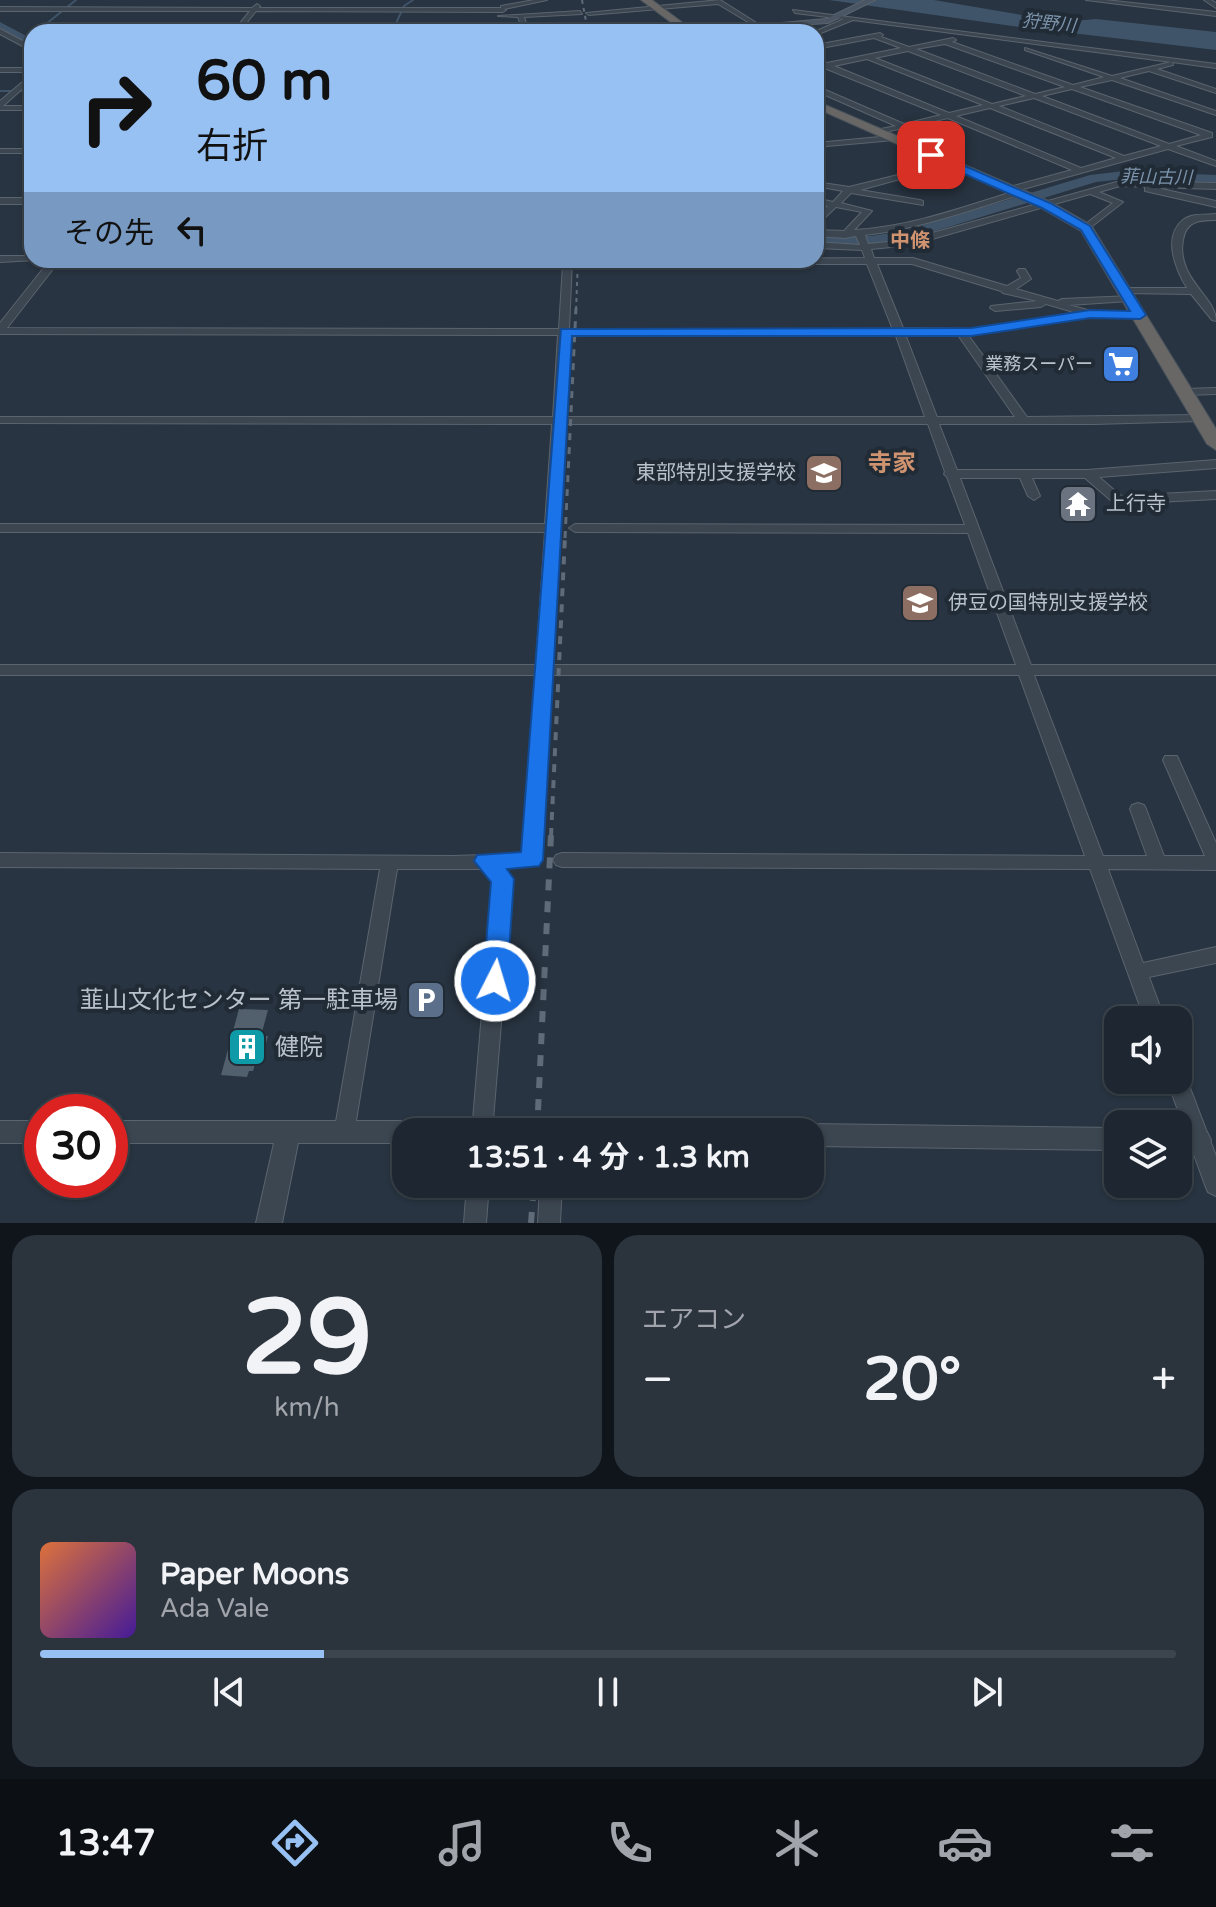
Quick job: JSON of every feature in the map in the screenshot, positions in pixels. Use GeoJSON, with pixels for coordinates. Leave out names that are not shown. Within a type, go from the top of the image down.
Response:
{"type":"FeatureCollection","features":[{"type":"Feature","properties":{"kind":"highway"},"geometry":{"type":"LineString","coordinates":[[646,0],[678,24]]}},
{"type":"Feature","properties":{"kind":"highway"},"geometry":{"type":"LineString","coordinates":[[824,108],[1041,204],[1086,228],[1216,444]]}},
{"type":"Feature","properties":{"kind":"main road"},"geometry":{"type":"LineString","coordinates":[[810,24],[851,17],[871,0]]}},
{"type":"Feature","properties":{"kind":"street"},"geometry":{"type":"LineString","coordinates":[[1,9],[15,0]]}},
{"type":"Feature","properties":{"kind":"street"},"geometry":{"type":"LineString","coordinates":[[243,24],[262,0]]}},
{"type":"Feature","properties":{"kind":"street"},"geometry":{"type":"LineString","coordinates":[[401,10],[411,0]]}},
{"type":"Feature","properties":{"kind":"street"},"geometry":{"type":"LineString","coordinates":[[502,11],[544,0]]}},
{"type":"Feature","properties":{"kind":"street"},"geometry":{"type":"LineString","coordinates":[[1089,0],[1216,14]]}},
{"type":"Feature","properties":{"kind":"street"},"geometry":{"type":"LineString","coordinates":[[1207,0],[1216,6]]}},
{"type":"Feature","properties":{"kind":"street"},"geometry":{"type":"LineString","coordinates":[[589,13],[718,1],[755,24]]}},
{"type":"Feature","properties":{"kind":"street"},"geometry":{"type":"LineString","coordinates":[[1,9],[502,11],[521,16],[580,13]]}},
{"type":"Feature","properties":{"kind":"street"},"geometry":{"type":"LineString","coordinates":[[795,11],[1214,68]]}},
{"type":"Feature","properties":{"kind":"street"},"geometry":{"type":"LineString","coordinates":[[521,16],[524,24]]}},
{"type":"Feature","properties":{"kind":"street"},"geometry":{"type":"LineString","coordinates":[[824,29],[851,17],[1110,56],[1214,68]]}},
{"type":"Feature","properties":{"kind":"street"},"geometry":{"type":"LineString","coordinates":[[847,29],[876,22]]}},
{"type":"Feature","properties":{"kind":"street"},"geometry":{"type":"LineString","coordinates":[[824,45],[920,29]]}},
{"type":"Feature","properties":{"kind":"street"},"geometry":{"type":"LineString","coordinates":[[0,31],[24,45]]}},
{"type":"Feature","properties":{"kind":"street"},"geometry":{"type":"LineString","coordinates":[[874,36],[1216,164]]}},
{"type":"Feature","properties":{"kind":"street"},"geometry":{"type":"LineString","coordinates":[[826,66],[972,36]]}},
{"type":"Feature","properties":{"kind":"street"},"geometry":{"type":"LineString","coordinates":[[0,38],[12,38]]}},
{"type":"Feature","properties":{"kind":"street"},"geometry":{"type":"LineString","coordinates":[[1004,41],[1216,113]]}},
{"type":"Feature","properties":{"kind":"street"},"geometry":{"type":"LineString","coordinates":[[946,42],[1213,134]]}},
{"type":"Feature","properties":{"kind":"street"},"geometry":{"type":"LineString","coordinates":[[1110,56],[1216,91]]}},
{"type":"Feature","properties":{"kind":"street"},"geometry":{"type":"LineString","coordinates":[[867,57],[1123,158]]}},
{"type":"Feature","properties":{"kind":"street"},"geometry":{"type":"LineString","coordinates":[[824,139],[885,135],[903,126],[1174,64]]}},
{"type":"Feature","properties":{"kind":"street"},"geometry":{"type":"LineString","coordinates":[[826,66],[1079,170]]}},
{"type":"Feature","properties":{"kind":"street"},"geometry":{"type":"LineString","coordinates":[[0,70],[24,72]]}},
{"type":"Feature","properties":{"kind":"street"},"geometry":{"type":"LineString","coordinates":[[971,85],[991,80]]}},
{"type":"Feature","properties":{"kind":"street"},"geometry":{"type":"LineString","coordinates":[[0,106],[24,81]]}},
{"type":"Feature","properties":{"kind":"street"},"geometry":{"type":"LineString","coordinates":[[824,91],[903,126]]}},
{"type":"Feature","properties":{"kind":"street"},"geometry":{"type":"LineString","coordinates":[[1091,101],[1105,98]]}},
{"type":"Feature","properties":{"kind":"street"},"geometry":{"type":"LineString","coordinates":[[1065,108],[1078,105]]}},
{"type":"Feature","properties":{"kind":"street"},"geometry":{"type":"LineString","coordinates":[[0,106],[24,108]]}},
{"type":"Feature","properties":{"kind":"street"},"geometry":{"type":"LineString","coordinates":[[824,234],[861,235],[896,229],[1079,170],[1213,134]]}},
{"type":"Feature","properties":{"kind":"street"},"geometry":{"type":"LineString","coordinates":[[0,151],[24,151]]}},
{"type":"Feature","properties":{"kind":"street"},"geometry":{"type":"LineString","coordinates":[[824,214],[849,190],[951,164]]}},
{"type":"Feature","properties":{"kind":"street"},"geometry":{"type":"LineString","coordinates":[[1112,200],[1123,184]]}},
{"type":"Feature","properties":{"kind":"street"},"geometry":{"type":"LineString","coordinates":[[1123,184],[1216,204]]}},
{"type":"Feature","properties":{"kind":"street"},"geometry":{"type":"LineString","coordinates":[[824,245],[867,247],[908,243],[1031,206],[1123,184],[1216,186]]}},
{"type":"Feature","properties":{"kind":"street"},"geometry":{"type":"LineString","coordinates":[[824,185],[920,203]]}},
{"type":"Feature","properties":{"kind":"street"},"geometry":{"type":"LineString","coordinates":[[1086,228],[1119,202],[1090,191]]}},
{"type":"Feature","properties":{"kind":"street"},"geometry":{"type":"LineString","coordinates":[[0,201],[24,201]]}},
{"type":"Feature","properties":{"kind":"street"},"geometry":{"type":"LineString","coordinates":[[824,203],[868,211],[845,235]]}},
{"type":"Feature","properties":{"kind":"street"},"geometry":{"type":"LineString","coordinates":[[1216,217],[1189,220],[1178,237],[1176,248],[1192,291],[1216,318]]}},
{"type":"Feature","properties":{"kind":"street"},"geometry":{"type":"LineString","coordinates":[[861,235],[1150,1006]]}},
{"type":"Feature","properties":{"kind":"street"},"geometry":{"type":"LineString","coordinates":[[0,259],[24,259]]}},
{"type":"Feature","properties":{"kind":"street"},"geometry":{"type":"LineString","coordinates":[[824,261],[913,261],[1090,314]]}},
{"type":"Feature","properties":{"kind":"street"},"geometry":{"type":"LineString","coordinates":[[0,331],[49,268]]}},
{"type":"Feature","properties":{"kind":"street"},"geometry":{"type":"LineString","coordinates":[[0,860],[531,860],[568,268]]}},
{"type":"Feature","properties":{"kind":"street"},"geometry":{"type":"LineString","coordinates":[[1006,291],[1026,279],[1022,271]]}},
{"type":"Feature","properties":{"kind":"street"},"geometry":{"type":"LineString","coordinates":[[995,308],[1127,294],[1192,291]]}},
{"type":"Feature","properties":{"kind":"street"},"geometry":{"type":"LineString","coordinates":[[0,331],[961,332],[1090,314],[1140,315]]}},
{"type":"Feature","properties":{"kind":"street"},"geometry":{"type":"LineString","coordinates":[[961,332],[1022,419]]}},
{"type":"Feature","properties":{"kind":"street"},"geometry":{"type":"LineString","coordinates":[[987,369],[1036,362]]}},
{"type":"Feature","properties":{"kind":"street"},"geometry":{"type":"LineString","coordinates":[[1185,392],[1216,391]]}},
{"type":"Feature","properties":{"kind":"street"},"geometry":{"type":"LineString","coordinates":[[0,420],[1200,418]]}},
{"type":"Feature","properties":{"kind":"street"},"geometry":{"type":"LineString","coordinates":[[950,474],[1088,474],[1216,464]]}},
{"type":"Feature","properties":{"kind":"street"},"geometry":{"type":"LineString","coordinates":[[1024,474],[1034,496]]}},
{"type":"Feature","properties":{"kind":"street"},"geometry":{"type":"LineString","coordinates":[[1088,474],[1118,500],[1216,495]]}},
{"type":"Feature","properties":{"kind":"street"},"geometry":{"type":"LineString","coordinates":[[0,528],[553,528]]}},
{"type":"Feature","properties":{"kind":"street"},"geometry":{"type":"LineString","coordinates":[[575,528],[971,529]]}},
{"type":"Feature","properties":{"kind":"street"},"geometry":{"type":"LineString","coordinates":[[0,670],[1216,670]]}},
{"type":"Feature","properties":{"kind":"street"},"geometry":{"type":"LineString","coordinates":[[562,860],[1216,863],[1171,760]]}},
{"type":"Feature","properties":{"kind":"street"},"geometry":{"type":"LineString","coordinates":[[1138,809],[1158,863]]}},
{"type":"Feature","properties":{"kind":"street"},"geometry":{"type":"LineString","coordinates":[[483,1118],[503,890],[499,873],[485,861]]}},
{"type":"Feature","properties":{"kind":"street"},"geometry":{"type":"LineString","coordinates":[[344,1133],[390,862]]}},
{"type":"Feature","properties":{"kind":"street"},"geometry":{"type":"LineString","coordinates":[[1137,972],[1216,955]]}},
{"type":"Feature","properties":{"kind":"street"},"geometry":{"type":"LineString","coordinates":[[0,1132],[24,1132]]}},
{"type":"Feature","properties":{"kind":"street"},"geometry":{"type":"LineString","coordinates":[[128,1132],[392,1132]]}},
{"type":"Feature","properties":{"kind":"street"},"geometry":{"type":"LineString","coordinates":[[269,1223],[288,1133]]}},
{"type":"Feature","properties":{"kind":"street"},"geometry":{"type":"LineString","coordinates":[[824,1135],[1104,1139]]}},
{"type":"Feature","properties":{"kind":"street"},"geometry":{"type":"LineString","coordinates":[[1192,1145],[1216,1185]]}},
{"type":"Feature","properties":{"kind":"street"},"geometry":{"type":"LineString","coordinates":[[475,1223],[477,1198]]}},
{"type":"Feature","properties":{"kind":"street"},"geometry":{"type":"LineString","coordinates":[[549,1223],[550,1198]]}},
{"type":"Feature","properties":{"kind":"water","name":"狩野川"},"geometry":{"type":"Polygon","coordinates":[[[829,0],[934,0],[1063,22],[1096,19],[1216,32],[1216,50],[1012,26],[829,0]]]}},
{"type":"Feature","properties":{"kind":"building","name":"健院"},"geometry":{"type":"Polygon","coordinates":[[[239,1009],[268,1010],[261,1036],[268,1036],[262,1058],[257,1058],[253,1071],[249,1071],[247,1077],[221,1075],[239,1009]]]}},
{"type":"Feature","properties":{"kind":"waterway"},"geometry":{"type":"LineString","coordinates":[[46,24],[76,0]]}},
{"type":"Feature","properties":{"kind":"waterway"},"geometry":{"type":"LineString","coordinates":[[396,24],[404,6],[413,0]]}},
{"type":"Feature","properties":{"kind":"waterway","name":"菲山古川"},"geometry":{"type":"LineString","coordinates":[[0,25],[24,39]]}},
{"type":"Feature","properties":{"kind":"waterway"},"geometry":{"type":"LineString","coordinates":[[0,91],[24,91]]}},
{"type":"Feature","properties":{"kind":"waterway","name":"菲山古川"},"geometry":{"type":"LineString","coordinates":[[824,240],[871,241],[906,235],[1095,178],[1124,175],[1216,179]]}},
{"type":"Feature","properties":{"kind":"railway"},"geometry":{"type":"LineString","coordinates":[[582,0],[586,24]]}},
{"type":"Feature","properties":{"kind":"railway"},"geometry":{"type":"LineString","coordinates":[[576,310],[578,268]]}},
{"type":"Feature","properties":{"kind":"railway"},"geometry":{"type":"LineString","coordinates":[[565,538],[576,308]]}},
{"type":"Feature","properties":{"kind":"railway"},"geometry":{"type":"LineString","coordinates":[[551,836],[565,536]]}},
{"type":"Feature","properties":{"kind":"railway"},"geometry":{"type":"LineString","coordinates":[[538,1118],[551,834]]}},
{"type":"Feature","properties":{"kind":"railway"},"geometry":{"type":"LineString","coordinates":[[531,1223],[533,1198]]}},
{"type":"Feature","properties":{"kind":"place","name":"業務スーパー"},"geometry":{"type":"Point","coordinates":[1121,364]}},
{"type":"Feature","properties":{"kind":"place","name":"東部特別支援学校"},"geometry":{"type":"Point","coordinates":[824,473]}},
{"type":"Feature","properties":{"kind":"place","name":"上行寺"},"geometry":{"type":"Point","coordinates":[1078,504]}},
{"type":"Feature","properties":{"kind":"place","name":"伊豆の国特別支援学校"},"geometry":{"type":"Point","coordinates":[920,603]}},
{"type":"Feature","properties":{"kind":"place","name":"韮山文化センター 第一駐車場"},"geometry":{"type":"Point","coordinates":[426,1000]}},
{"type":"Feature","properties":{"kind":"place","name":"健院"},"geometry":{"type":"Point","coordinates":[247,1047]}},
{"type":"Feature","properties":{"kind":"district","name":"中條"},"geometry":{"type":"Point","coordinates":[910,241]}},
{"type":"Feature","properties":{"kind":"district","name":"寺家"},"geometry":{"type":"Point","coordinates":[892,463]}},
{"type":"Feature","properties":{"kind":"route"},"geometry":{"type":"LineString","coordinates":[[495,981],[503,890],[499,873],[485,861],[531,860],[565,332],[971,332],[1090,314],[1140,315],[1086,228],[1046,205],[931,155]]}}]}
